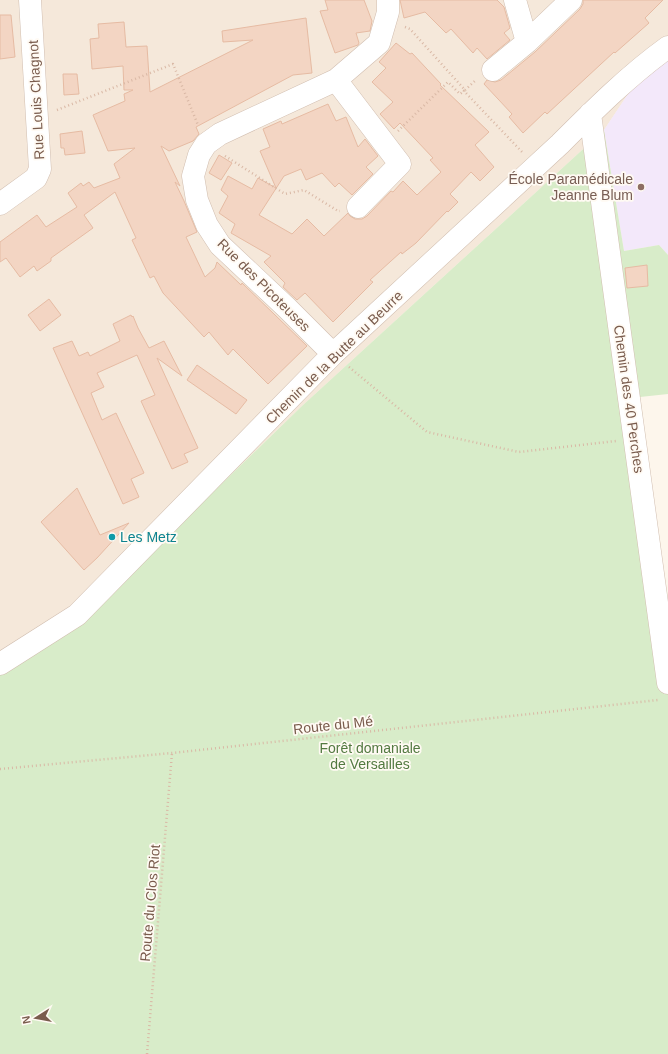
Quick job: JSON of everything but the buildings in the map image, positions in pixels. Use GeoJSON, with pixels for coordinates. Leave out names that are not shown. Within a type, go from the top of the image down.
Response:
{"type":"FeatureCollection","features":[{"type":"Feature","properties":{"kind":"street","name":"Rue Louis Chagnot"},"geometry":{"type":"LineString","coordinates":[[0,204],[36,178],[40,169],[30,0]]}},
{"type":"Feature","properties":{"kind":"street"},"geometry":{"type":"LineString","coordinates":[[206,144],[220,134],[336,80],[379,43],[388,12],[388,0]]}},
{"type":"Feature","properties":{"kind":"street"},"geometry":{"type":"LineString","coordinates":[[516,0],[526,42]]}},
{"type":"Feature","properties":{"kind":"street"},"geometry":{"type":"LineString","coordinates":[[493,70],[526,42],[571,0]]}},
{"type":"Feature","properties":{"kind":"street","name":"Chemin de la Butte au Beurre"},"geometry":{"type":"LineString","coordinates":[[0,664],[77,615],[333,354],[590,114],[668,46]]}},
{"type":"Feature","properties":{"kind":"street"},"geometry":{"type":"LineString","coordinates":[[336,80],[400,164],[358,207]]}},
{"type":"Feature","properties":{"kind":"street","name":"Chemin des 40 Perches"},"geometry":{"type":"LineString","coordinates":[[590,114],[635,439],[664,691]]}},
{"type":"Feature","properties":{"kind":"street","name":"Rue des Picoteuses"},"geometry":{"type":"LineString","coordinates":[[206,144],[199,156],[194,176],[198,200],[207,225],[220,245],[333,354]]}},
{"type":"Feature","properties":{"kind":"path"},"geometry":{"type":"LineString","coordinates":[[384,25],[403,26],[410,29],[465,90],[464,91],[536,166]]}},
{"type":"Feature","properties":{"kind":"path"},"geometry":{"type":"LineString","coordinates":[[38,118],[173,64],[206,144],[285,194],[304,190],[338,211],[358,207]]}},
{"type":"Feature","properties":{"kind":"path"},"geometry":{"type":"LineString","coordinates":[[385,144],[448,82],[460,94],[464,91]]}},
{"type":"Feature","properties":{"kind":"path"},"geometry":{"type":"LineString","coordinates":[[333,354],[427,432],[519,452],[635,439]]}},
{"type":"Feature","properties":{"kind":"path","name":"Route du Mé"},"geometry":{"type":"LineString","coordinates":[[0,769],[172,753],[664,691]]}},
{"type":"Feature","properties":{"kind":"path","name":"Route du Clos Riot"},"geometry":{"type":"LineString","coordinates":[[148,1054],[172,753]]}},
{"type":"Feature","properties":{"kind":"shaded area"},"geometry":{"type":"Polygon","coordinates":[[[0,0],[668,0],[668,60],[634,85],[604,130],[303,405],[80,621],[0,671],[0,0]]]}},
{"type":"Feature","properties":{"kind":"shaded area","name":"École Paramédicale Jeanne Blum"},"geometry":{"type":"Polygon","coordinates":[[[668,60],[668,255],[659,245],[624,251],[604,130],[634,85],[668,60]]]}},
{"type":"Feature","properties":{"kind":"green space","name":"Forêt domaniale de Versailles"},"geometry":{"type":"Polygon","coordinates":[[[604,130],[624,251],[659,245],[668,255],[668,394],[640,397],[668,610],[668,1054],[0,1054],[0,671],[80,621],[303,405],[604,130]]]}},
{"type":"Feature","properties":{"kind":"place","name":"École Paramédicale Jeanne Blum"},"geometry":{"type":"Point","coordinates":[641,187]}},
{"type":"Feature","properties":{"kind":"place","name":"Les Metz"},"geometry":{"type":"Point","coordinates":[112,537]}}]}
